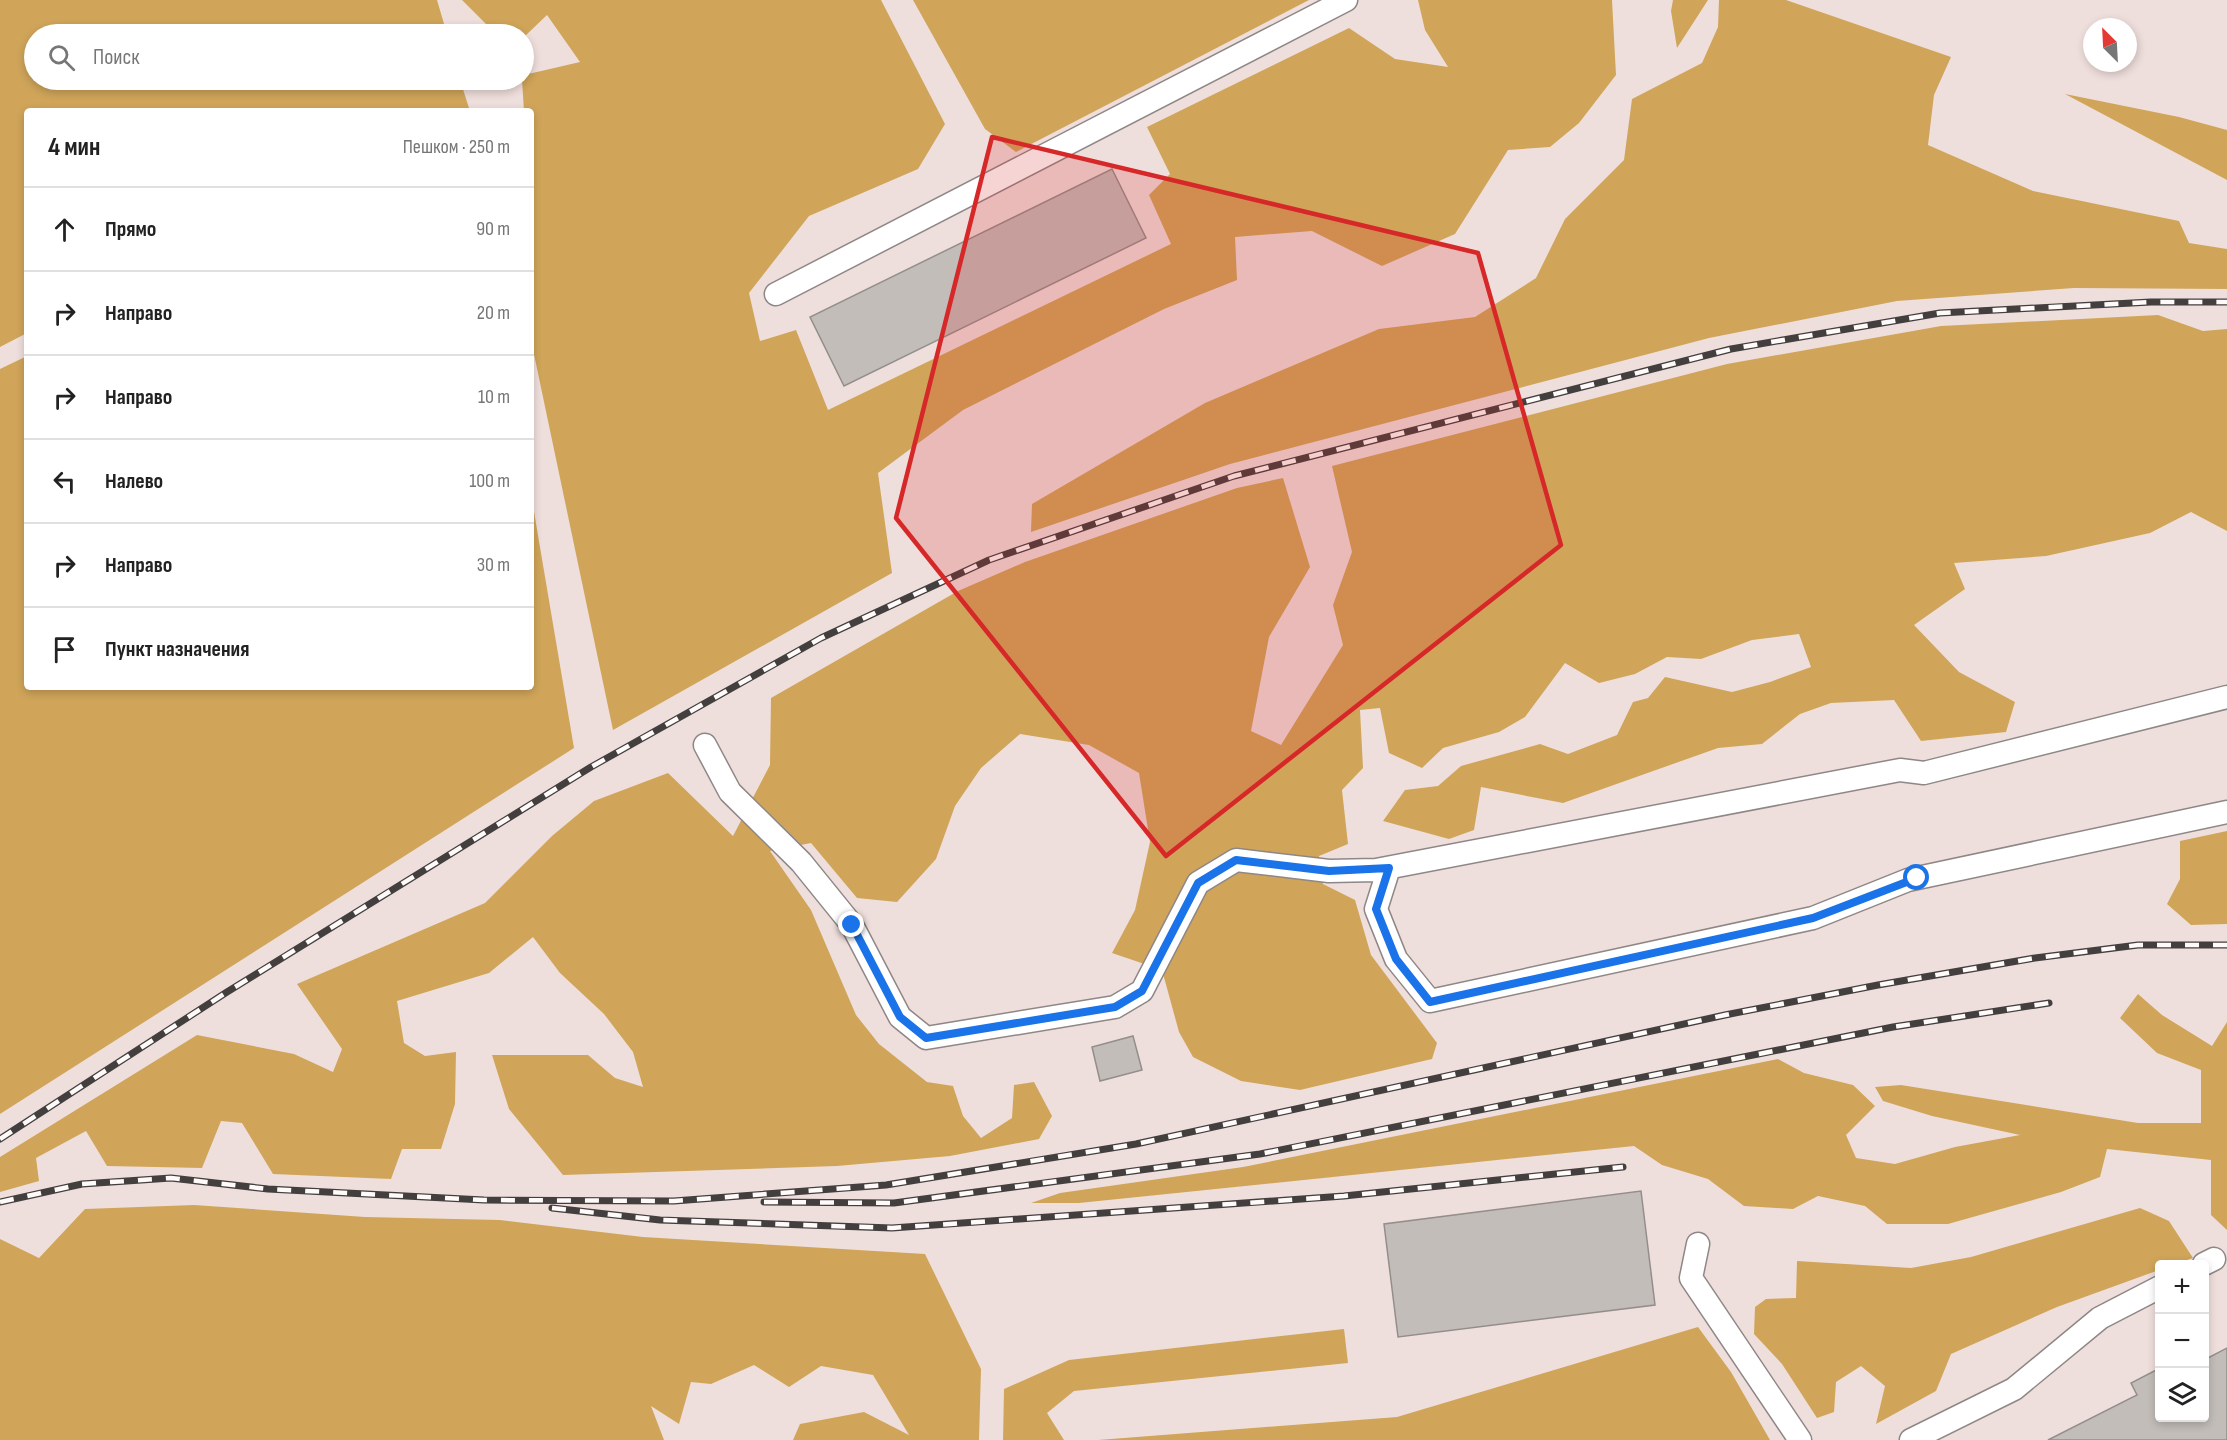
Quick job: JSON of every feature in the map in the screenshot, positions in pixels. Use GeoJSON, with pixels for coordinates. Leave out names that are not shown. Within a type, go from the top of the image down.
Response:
{"type":"FeatureCollection","features":[{"type":"Feature","properties":{"kind":"lane"},"geometry":{"type":"LineString","coordinates":[[776,294],[1346,0]]}},
{"type":"Feature","properties":{"kind":"lane"},"geometry":{"type":"LineString","coordinates":[[705,745],[730,792],[801,862],[852,925],[900,1017],[926,1038],[1115,1007],[1142,991],[1198,883],[1236,860],[1329,871],[1389,868],[1900,770],[1924,773],[2227,697]]}},
{"type":"Feature","properties":{"kind":"lane"},"geometry":{"type":"LineString","coordinates":[[1389,868],[1376,909],[1396,959],[1430,1002],[1813,918],[1908,880],[2227,812]]}},
{"type":"Feature","properties":{"kind":"lane"},"geometry":{"type":"LineString","coordinates":[[1698,1244],[1691,1278],[1800,1440]]}},
{"type":"Feature","properties":{"kind":"lane"},"geometry":{"type":"LineString","coordinates":[[1911,1440],[2014,1389],[2100,1318],[2155,1290]]}},
{"type":"Feature","properties":{"kind":"highlighted area"},"geometry":{"type":"Polygon","coordinates":[[[992,137],[1478,253],[1561,545],[1166,856],[896,518],[992,137]]]}},
{"type":"Feature","properties":{"kind":"shaded area"},"geometry":{"type":"Polygon","coordinates":[[[0,0],[2227,0],[2227,1440],[0,1440],[0,0]]]}},
{"type":"Feature","properties":{"kind":"shaded area"},"geometry":{"type":"Polygon","coordinates":[[[0,0],[437,0],[444,24],[24,24],[24,90],[463,90],[469,108],[24,108],[24,335],[0,347],[0,0]]]}},
{"type":"Feature","properties":{"kind":"shaded area"},"geometry":{"type":"Polygon","coordinates":[[[462,0],[881,0],[945,124],[918,169],[809,216],[749,293],[760,341],[796,330],[828,410],[1171,244],[1149,195],[1170,174],[1147,127],[1349,28],[1395,59],[1448,67],[1425,30],[1418,0],[1612,0],[1616,75],[1579,123],[1550,147],[1508,150],[1455,234],[1382,266],[1312,231],[1235,237],[1237,280],[1164,309],[963,410],[878,473],[892,573],[613,730],[534,354],[534,108],[524,108],[523,90],[534,90],[534,73],[580,62],[547,15],[534,27],[534,24],[486,24],[462,0]]]}},
{"type":"Feature","properties":{"kind":"shaded area"},"geometry":{"type":"Polygon","coordinates":[[[913,0],[1309,0],[1016,152],[985,129],[913,0]]]}},
{"type":"Feature","properties":{"kind":"shaded area"},"geometry":{"type":"Polygon","coordinates":[[[1673,0],[1708,0],[1677,48],[1671,11],[1673,0]]]}},
{"type":"Feature","properties":{"kind":"shaded area"},"geometry":{"type":"Polygon","coordinates":[[[1719,0],[1786,0],[1951,57],[1934,95],[1928,145],[2033,191],[2179,221],[2189,243],[2227,249],[2227,289],[2074,288],[1897,301],[1709,338],[1230,464],[1031,532],[1032,504],[1205,403],[1379,329],[1475,317],[1536,278],[1565,219],[1624,160],[1632,99],[1702,63],[1718,27],[1719,0]]]}},
{"type":"Feature","properties":{"kind":"shaded area"},"geometry":{"type":"Polygon","coordinates":[[[2065,94],[2179,117],[2227,130],[2227,180],[2065,94]]]}},
{"type":"Feature","properties":{"kind":"shaded area"},"geometry":{"type":"Polygon","coordinates":[[[2158,315],[2203,331],[2227,329],[2227,531],[2191,512],[2150,533],[2046,556],[1954,563],[1965,589],[1914,625],[1959,672],[2015,702],[2006,732],[1921,741],[1894,700],[1831,703],[1800,714],[1762,744],[1718,748],[1563,803],[1481,787],[1474,830],[1449,839],[1383,821],[1405,790],[1438,786],[1461,766],[1540,744],[1568,754],[1617,735],[1633,702],[1648,698],[1665,677],[1732,692],[1770,682],[1811,667],[1799,634],[1752,640],[1701,659],[1667,657],[1635,674],[1599,683],[1565,663],[1525,717],[1499,732],[1443,748],[1422,768],[1389,753],[1380,708],[1360,710],[1363,768],[1342,790],[1348,844],[1319,856],[1323,884],[1355,900],[1371,955],[1437,1043],[1432,1059],[1300,1090],[1241,1081],[1193,1057],[1179,1032],[1162,970],[1112,953],[1135,910],[1150,842],[1139,773],[1089,745],[1020,734],[981,768],[955,806],[936,859],[897,902],[857,898],[811,843],[770,851],[811,910],[856,1015],[879,1044],[927,1082],[953,1086],[963,1116],[981,1138],[1012,1118],[1014,1085],[1034,1082],[1052,1116],[1039,1139],[950,1156],[837,1166],[563,1175],[509,1109],[492,1055],[588,1055],[615,1078],[643,1087],[633,1052],[604,1014],[560,973],[533,937],[489,973],[397,1001],[404,1043],[425,1056],[456,1052],[455,1104],[441,1149],[402,1149],[391,1179],[273,1174],[242,1123],[221,1121],[202,1168],[107,1166],[86,1131],[36,1158],[39,1181],[0,1192],[0,1157],[197,1035],[294,1054],[333,1072],[342,1049],[297,984],[485,903],[552,836],[594,801],[668,773],[733,836],[770,765],[771,698],[958,591],[1025,562],[1237,488],[1283,478],[1310,567],[1269,637],[1251,731],[1281,745],[1343,645],[1333,605],[1352,552],[1332,466],[1727,364],[1941,326],[2158,315]]]}},
{"type":"Feature","properties":{"kind":"shaded area"},"geometry":{"type":"Polygon","coordinates":[[[24,357],[24,690],[534,690],[534,512],[574,748],[0,1114],[0,369],[24,357]]]}},
{"type":"Feature","properties":{"kind":"shaded area"},"geometry":{"type":"Polygon","coordinates":[[[2227,831],[2227,924],[2191,925],[2167,904],[2180,879],[2180,841],[2227,831]]]}},
{"type":"Feature","properties":{"kind":"shaded area"},"geometry":{"type":"Polygon","coordinates":[[[2138,994],[2162,1015],[2212,1046],[2227,1022],[2227,1230],[2211,1215],[2211,1160],[2107,1149],[2100,1177],[2061,1192],[1948,1224],[1887,1224],[1865,1206],[1818,1196],[1793,1209],[1744,1206],[1708,1179],[1662,1165],[1634,1146],[1079,1203],[1031,1203],[1060,1193],[1243,1167],[1778,1059],[1804,1073],[1853,1085],[1875,1106],[1846,1135],[1856,1158],[1895,1164],[1955,1147],[2020,1135],[1932,1116],[1883,1101],[1875,1087],[1901,1085],[2138,1123],[2201,1123],[2201,1070],[2157,1053],[2120,1018],[2138,994]]]}},
{"type":"Feature","properties":{"kind":"shaded area"},"geometry":{"type":"Polygon","coordinates":[[[194,1205],[365,1217],[500,1220],[643,1237],[925,1254],[981,1369],[979,1440],[793,1440],[800,1424],[864,1412],[909,1435],[873,1375],[821,1366],[789,1387],[754,1365],[711,1384],[691,1382],[679,1424],[651,1406],[664,1440],[0,1440],[0,1239],[39,1258],[85,1209],[194,1205]]]}},
{"type":"Feature","properties":{"kind":"shaded area"},"geometry":{"type":"Polygon","coordinates":[[[2140,1208],[2169,1221],[2193,1258],[2155,1260],[2155,1271],[2057,1307],[1951,1354],[1936,1391],[1876,1424],[1885,1386],[1861,1366],[1836,1382],[1834,1412],[1817,1418],[1782,1364],[1754,1334],[1755,1307],[1766,1299],[1796,1298],[1797,1261],[1911,1268],[1971,1257],[2140,1208]]]}},
{"type":"Feature","properties":{"kind":"shaded area"},"geometry":{"type":"Polygon","coordinates":[[[1698,1327],[1731,1372],[1770,1440],[1098,1440],[1397,1417],[1698,1327]]]}},
{"type":"Feature","properties":{"kind":"shaded area"},"geometry":{"type":"Polygon","coordinates":[[[1344,1329],[1348,1363],[1074,1391],[1047,1413],[1064,1440],[1003,1440],[1004,1389],[1069,1360],[1344,1329]]]}},
{"type":"Feature","properties":{"kind":"building"},"geometry":{"type":"Polygon","coordinates":[[[1112,169],[1146,238],[844,386],[810,317],[1112,169]]]}},
{"type":"Feature","properties":{"kind":"building"},"geometry":{"type":"Polygon","coordinates":[[[1133,1036],[1142,1070],[1100,1081],[1092,1047],[1133,1036]]]}},
{"type":"Feature","properties":{"kind":"building"},"geometry":{"type":"Polygon","coordinates":[[[1641,1191],[1655,1305],[1398,1337],[1384,1224],[1641,1191]]]}},
{"type":"Feature","properties":{"kind":"building"},"geometry":{"type":"Polygon","coordinates":[[[2227,1348],[2227,1440],[2048,1440],[2137,1395],[2131,1383],[2155,1371],[2155,1422],[2209,1422],[2209,1357],[2227,1348]]]}},
{"type":"Feature","properties":{"kind":"railway"},"geometry":{"type":"LineString","coordinates":[[0,1139],[227,992],[591,767],[821,638],[989,560],[1234,476],[1731,349],[1940,313],[2151,302],[2227,302]]}},
{"type":"Feature","properties":{"kind":"railway"},"geometry":{"type":"LineString","coordinates":[[0,1202],[82,1184],[171,1178],[268,1189],[484,1200],[674,1201],[886,1185],[1136,1144],[1725,1015],[1878,985],[2035,958],[2138,945],[2227,945]]}},
{"type":"Feature","properties":{"kind":"railway"},"geometry":{"type":"LineString","coordinates":[[764,1202],[894,1203],[1260,1154],[1893,1027],[2049,1003]]}},
{"type":"Feature","properties":{"kind":"railway"},"geometry":{"type":"LineString","coordinates":[[552,1208],[660,1220],[892,1228],[1344,1196],[1623,1167]]}},
{"type":"Feature","properties":{"kind":"route"},"geometry":{"type":"LineString","coordinates":[[852,925],[900,1017],[926,1038],[1115,1007],[1142,991],[1198,883],[1236,860],[1273,867],[1329,871],[1389,868],[1376,909],[1396,959],[1430,1002],[1813,918],[1917,878]]}}]}
